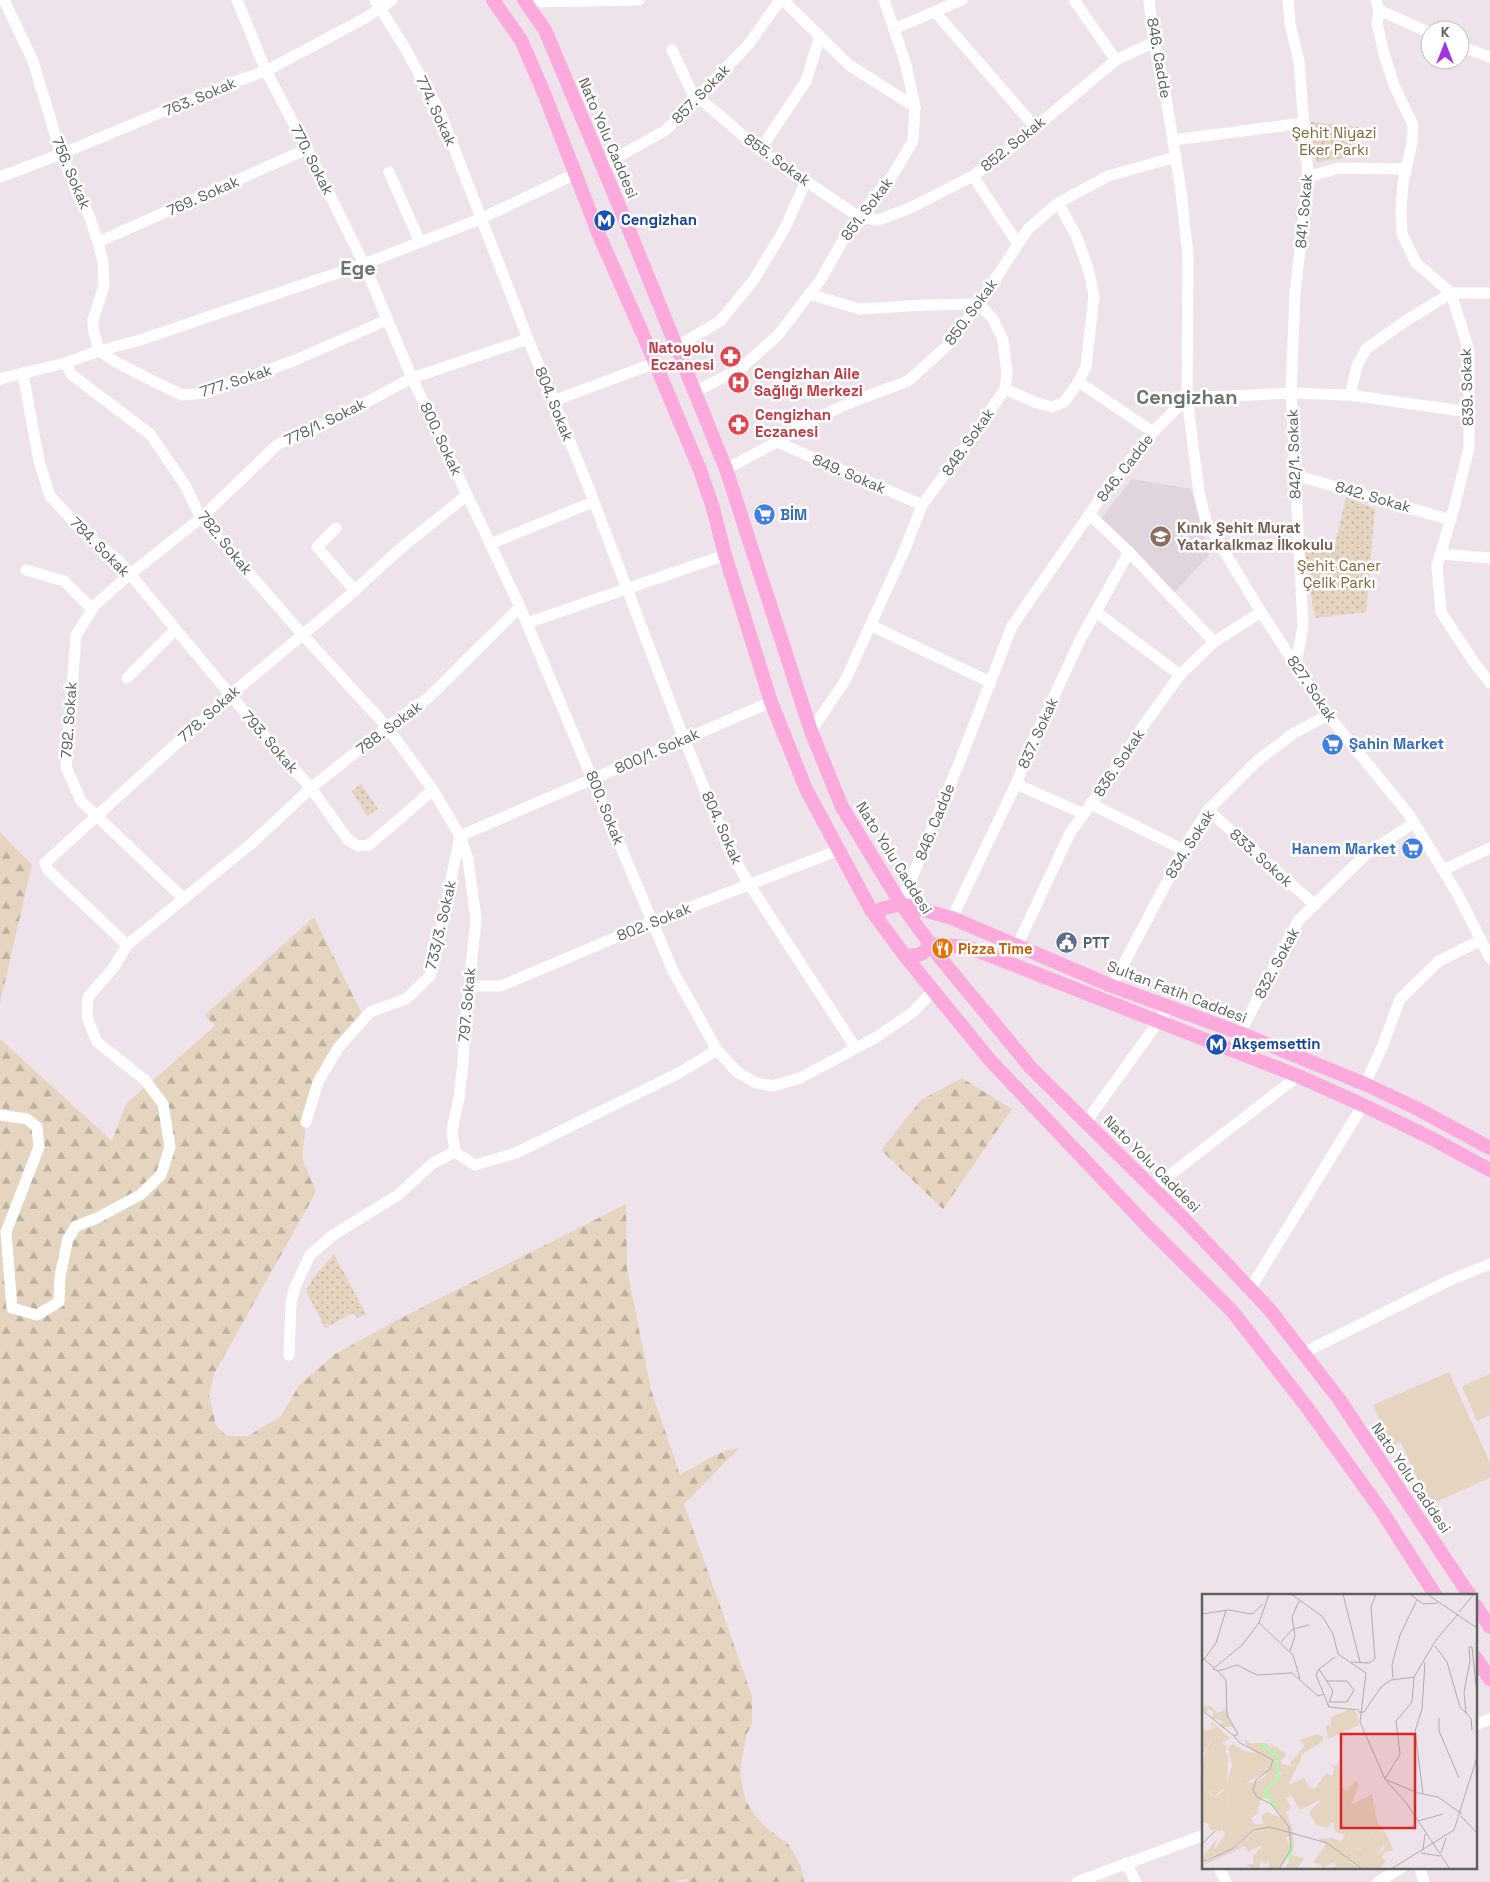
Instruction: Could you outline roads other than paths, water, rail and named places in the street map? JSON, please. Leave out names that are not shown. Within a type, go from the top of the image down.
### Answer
[{"type":"main road","points":[[493,0],[521,40],[599,235],[700,470],[770,702],[806,788],[877,917],[905,956],[989,1059],[1149,1228],[1232,1311],[1306,1406],[1375,1502],[1435,1594]]},
{"type":"main road","name":"Nato Yolu Caddesi","points":[[524,1],[545,30],[726,469],[811,731],[842,807],[901,904],[930,944],[1032,1069],[1153,1188],[1270,1310],[1339,1399],[1469,1594]]},
{"type":"main road","points":[[877,917],[881,909],[901,904]]},
{"type":"main road","name":"Sultan Fatih Caddesi","points":[[901,904],[952,918],[1112,986],[1240,1033],[1364,1084],[1418,1109],[1490,1148]]},
{"type":"main road","points":[[905,956],[917,956],[927,952],[930,944],[968,946],[1298,1076],[1431,1138],[1490,1170]]},
{"type":"main road","points":[[1478,1609],[1490,1627]]},
{"type":"main road","points":[[1478,1661],[1490,1679]]},
{"type":"street","name":"756. Sokak","points":[[4,0],[33,61],[61,154],[90,218],[98,242],[103,262],[104,286],[93,320],[94,333],[99,350]]},
{"type":"street","name":"770. Sokak","points":[[237,0],[266,71],[364,264],[387,320]]},
{"type":"street","name":"763. Sokak","points":[[0,177],[61,154],[234,82],[266,71],[367,17],[377,4],[392,0]]},
{"type":"street","points":[[524,1],[639,0]]},
{"type":"street","points":[[782,0],[849,65],[915,107]]},
{"type":"street","name":"857. Sokak","points":[[602,166],[666,130],[698,100],[748,45],[782,0]]},
{"type":"street","name":"851. Sokak","points":[[694,392],[740,369],[778,335],[821,279],[850,228],[892,176],[913,140],[915,107],[906,65],[884,0]]},
{"type":"street","points":[[894,29],[962,0]]},
{"type":"street","points":[[1074,0],[1116,60]]},
{"type":"street","name":"846. Cadde","points":[[901,904],[1012,626],[1089,514],[1153,432],[1186,398],[1188,256],[1176,158],[1164,85],[1154,42],[1149,0]]},
{"type":"street","name":"841. Sokak","points":[[1288,0],[1290,24],[1299,61],[1308,178],[1295,294],[1292,393]]},
{"type":"street","name":"774. Sokak","points":[[377,4],[405,48],[440,112],[480,219]]},
{"type":"street","points":[[1420,28],[1378,5],[1378,23],[1384,54],[1394,85],[1413,125],[1412,143],[1405,169],[1401,210],[1402,234],[1416,263],[1451,293]]},
{"type":"street","points":[[935,12],[1035,126]]},
{"type":"street","points":[[760,150],[806,81],[820,36]]},
{"type":"street","name":"852. Sokak","points":[[859,217],[878,220],[910,208],[973,176],[1116,60],[1154,42]]},
{"type":"street","points":[[672,50],[698,100]]},
{"type":"street","points":[[1470,50],[1490,57]]},
{"type":"street","name":"855. Sokak","points":[[698,100],[760,150],[859,217]]},
{"type":"street","points":[[1173,140],[1304,123]]},
{"type":"street","name":"769. Sokak","points":[[98,242],[307,149]]},
{"type":"street","name":"850. Sokak","points":[[726,469],[777,442],[804,423],[857,400],[908,382],[947,346],[980,304],[1028,229],[1058,203],[1108,176],[1176,158]]},
{"type":"street","points":[[1308,178],[1339,168],[1405,169]]},
{"type":"street","points":[[389,172],[420,242]]},
{"type":"street","points":[[0,379],[65,363],[99,350],[140,340],[364,264],[480,219],[575,174]]},
{"type":"street","points":[[973,176],[1018,244]]},
{"type":"street","points":[[676,347],[720,321],[754,281],[785,228],[806,181]]},
{"type":"street","points":[[809,294],[859,309],[980,304],[993,319],[1003,340],[1006,372],[1005,389],[1037,403],[1052,407],[1064,402],[1079,382],[1086,366],[1094,296],[1088,268],[1076,235],[1058,203]]},
{"type":"street","name":"804. Sokak","points":[[480,219],[593,502],[684,740],[729,849],[749,884],[855,1047]]},
{"type":"street","points":[[1350,395],[1357,366],[1366,348],[1451,293],[1490,293]]},
{"type":"street","name":"839. Sokak","points":[[1451,293],[1470,352],[1468,448],[1437,566],[1441,612],[1490,683]]},
{"type":"street","name":"777. Sokak","points":[[99,350],[114,361],[182,395],[205,394],[293,362],[387,320]]},
{"type":"street","name":"800. Sokak","points":[[387,320],[412,378],[520,607],[673,972],[717,1050],[737,1072],[756,1083],[773,1086],[800,1078],[855,1047],[876,1038],[912,1013],[934,991]]},
{"type":"street","name":"778/1. Sokak","points":[[129,575],[202,518],[278,444],[320,427],[412,378],[528,339]]},
{"type":"street","name":"782. Sokak","points":[[65,363],[72,375],[150,434],[186,485],[202,518],[302,634],[387,727]]},
{"type":"street","points":[[553,401],[655,363]]},
{"type":"street","name":"784. Sokak","points":[[22,374],[38,461],[50,496],[84,533],[118,561],[230,695]]},
{"type":"street","points":[[1079,382],[1153,432]]},
{"type":"street","name":"848. Sokak","points":[[811,731],[845,681],[905,549],[922,505],[1005,389]]},
{"type":"street","points":[[1186,398],[1292,393],[1350,395],[1469,412]]},
{"type":"street","name":"842/1. Sokak","points":[[1292,393],[1303,626],[1296,664]]},
{"type":"street","name":"827. Sokak","points":[[1186,398],[1199,492],[1206,520],[1328,715],[1414,823],[1457,893],[1490,958]]},
{"type":"street","name":"849. Sokak","points":[[777,442],[922,505]]},
{"type":"street","name":"842. Sokak","points":[[1295,475],[1450,520]]},
{"type":"street","name":"778. Sokak","points":[[128,945],[48,870],[45,863],[230,695],[354,591],[401,548],[467,495]]},
{"type":"street","points":[[490,544],[593,502]]},
{"type":"street","points":[[1089,514],[1129,552],[1214,642]]},
{"type":"street","points":[[336,528],[317,546],[354,591]]},
{"type":"street","name":"837. Sokak","points":[[952,918],[1016,784],[1031,746],[1080,640],[1129,552]]},
{"type":"street","points":[[1440,554],[1490,558]]},
{"type":"street","points":[[527,623],[726,556]]},
{"type":"street","points":[[26,570],[64,581],[92,609]]},
{"type":"street","name":"792. Sokak","points":[[129,575],[92,609],[76,635],[66,767],[82,801],[184,899]]},
{"type":"street","name":"788. Sokak","points":[[184,899],[252,843],[311,788],[387,727],[428,698],[520,607]]},
{"type":"street","points":[[1096,612],[1180,675]]},
{"type":"street","name":"836. Sokak","points":[[1017,946],[1070,833],[1180,675],[1214,642],[1262,612]]},
{"type":"street","points":[[870,625],[990,682]]},
{"type":"street","points":[[127,678],[175,630]]},
{"type":"street","name":"793. Sokak","points":[[230,695],[311,788],[348,840],[354,844],[369,845],[433,790]]},
{"type":"street","name":"800/1. Sokak","points":[[460,836],[594,780],[770,702]]},
{"type":"street","name":"834. Sokak","points":[[1112,986],[1184,850],[1208,810],[1257,761],[1294,733],[1328,715]]},
{"type":"street","points":[[387,727],[433,790],[460,836]]},
{"type":"street","points":[[1016,784],[1084,814]]},
{"type":"street","points":[[1091,804],[1184,850]]},
{"type":"street","name":"833. Sokok","points":[[1208,810],[1315,905]]},
{"type":"street","name":"832. Sokak","points":[[1240,1033],[1298,921],[1366,854],[1414,823]]},
{"type":"street","name":"797. Sokak","points":[[455,1152],[452,1130],[459,1098],[463,1063],[476,919],[468,859],[460,836]]},
{"type":"street","name":"733/3. Sokak","points":[[306,1122],[318,1082],[338,1048],[370,1012],[406,999],[430,976],[460,836]]},
{"type":"street","points":[[1443,870],[1490,848]]},
{"type":"street","name":"802. Sokak","points":[[469,986],[501,986],[652,922],[839,850]]},
{"type":"street","points":[[0,1115],[27,1119],[38,1127],[40,1147],[6,1232],[12,1308],[37,1315],[59,1302],[60,1276],[68,1239],[76,1226],[95,1219],[140,1194],[161,1175],[170,1147],[163,1104],[145,1080],[97,1042],[86,1017],[88,997],[114,967],[128,945],[184,899]]},
{"type":"street","points":[[1364,1084],[1383,1045],[1400,999],[1439,961],[1481,940]]},
{"type":"street","points":[[1086,1122],[1169,1006]]},
{"type":"street","points":[[289,1355],[294,1287],[310,1255],[333,1235],[398,1194],[433,1162],[455,1152],[474,1165],[516,1152],[679,1073],[717,1050]]},
{"type":"street","points":[[1153,1188],[1298,1076]]},
{"type":"street","points":[[1250,1289],[1363,1105]]},
{"type":"street","points":[[1303,1353],[1450,1280],[1490,1264]]},
{"type":"street","points":[[1478,1724],[1490,1719]]},
{"type":"street","points":[[1077,1882],[1202,1837]]},
{"type":"street","points":[[1126,1863],[1136,1882]]},
{"type":"street","points":[[1220,1870],[1226,1882]]},
{"type":"street","points":[[1378,1882],[1396,1870]]},
{"type":"place","name":"Cengizhan","points":[[605,220]]},
{"type":"place","name":"Natoyolu Eczanesi","points":[[730,357]]},
{"type":"place","name":"Cengizhan Aile Sağlığı Merkezi","points":[[738,383]]},
{"type":"place","name":"Cengizhan Eczanesi","points":[[739,424]]},
{"type":"place","name":"BİM","points":[[764,515]]},
{"type":"place","name":"Kınık Şehit Murat Yatarkalkmaz İlkokulu","points":[[1161,537]]},
{"type":"place","name":"Şahin Market","points":[[1333,744]]},
{"type":"place","name":"Hanem Market","points":[[1412,849]]},
{"type":"place","name":"PTT","points":[[1067,943]]},
{"type":"place","name":"Pizza Time","points":[[942,949]]},
{"type":"place","name":"Akşemsettin","points":[[1216,1044]]},
{"type":"district","name":"Ege","points":[[358,268]]},
{"type":"district","name":"Cengizhan","points":[[1187,397]]},
{"type":"park label","name":"Şehit Niyazi Eker Parkı","points":[[1334,142]]},
{"type":"park label","name":"Şehit Caner Çelik Parkı","points":[[1339,574]]}]
